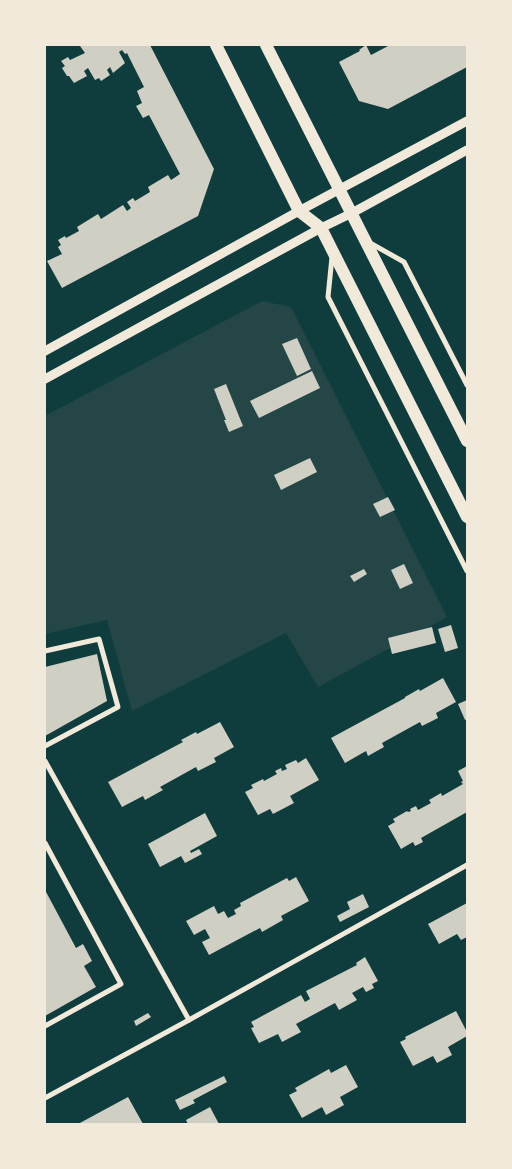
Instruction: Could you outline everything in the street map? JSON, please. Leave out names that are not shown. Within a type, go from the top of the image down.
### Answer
[{"type":"main road","points":[[216,45],[299,211],[321,228],[467,517]]},
{"type":"main road","points":[[266,45],[467,440]]},
{"type":"street","points":[[45,351],[467,121]]},
{"type":"street","points":[[45,380],[467,150]]},
{"type":"street","points":[[365,240],[404,262],[467,385]]},
{"type":"street","points":[[333,251],[328,297],[467,571]]},
{"type":"street","points":[[45,651],[99,639],[118,707],[45,746]]},
{"type":"street","points":[[45,761],[190,1020]]},
{"type":"street","points":[[45,843],[121,984],[45,1026]]},
{"type":"street","points":[[45,1098],[190,1020],[467,865]]},
{"type":"shaded area","points":[[262,301],[291,307],[447,617],[318,687],[286,633],[132,711],[107,620],[45,634],[45,416]]},
{"type":"building","points":[[150,45],[214,169],[198,216],[62,288],[47,261],[62,254],[58,247],[61,245],[58,240],[79,231],[77,227],[98,214],[101,219],[123,205],[127,211],[131,208],[127,202],[133,198],[135,201],[150,192],[148,187],[168,175],[171,180],[180,174],[149,115],[143,118],[136,106],[142,103],[137,91],[144,87],[127,53],[125,54],[122,50],[119,52],[125,63],[113,73],[110,67],[107,70],[110,75],[101,81],[99,78],[95,80],[88,68],[84,71],[87,76],[74,83],[62,68],[65,66],[61,61],[68,57],[70,60],[85,53],[80,46]]},
{"type":"building","points":[[366,45],[371,55],[390,45],[467,45],[467,67],[388,109],[359,101],[339,62],[360,51]]},
{"type":"building","points":[[297,338],[311,369],[297,376],[282,344]]},
{"type":"building","points":[[312,371],[320,388],[259,418],[250,401]]},
{"type":"building","points":[[226,384],[243,426],[229,432],[214,389]]},
{"type":"building","points":[[310,458],[317,472],[281,490],[274,475]]},
{"type":"building","points":[[388,497],[395,510],[380,517],[373,504]]},
{"type":"building","points":[[404,564],[413,583],[400,589],[391,570]]},
{"type":"building","points":[[364,569],[367,574],[354,582],[350,576]]},
{"type":"building","points":[[451,625],[458,648],[445,652],[438,629]]},
{"type":"building","points":[[432,627],[436,643],[392,654],[388,638]]},
{"type":"building","points":[[97,654],[107,701],[45,736],[45,667]]},
{"type":"building","points":[[443,678],[456,702],[436,713],[438,718],[422,726],[420,722],[382,743],[384,747],[368,756],[366,751],[345,763],[331,738],[419,689],[420,691]]},
{"type":"building","points":[[467,700],[467,719],[465,720],[458,704]]},
{"type":"building","points":[[220,722],[234,747],[214,758],[216,762],[198,771],[196,767],[160,787],[163,790],[145,800],[143,796],[122,807],[108,782],[183,742],[181,740]]},
{"type":"building","points":[[306,758],[319,780],[290,796],[294,803],[273,814],[270,809],[258,815],[245,792],[253,788],[251,785],[277,774],[275,771],[281,768],[282,771],[287,769],[285,765],[296,760],[298,763]]},
{"type":"building","points":[[467,766],[467,812],[421,838],[423,842],[415,846],[413,842],[401,849],[388,826],[395,822],[393,819],[407,811],[411,811],[410,809],[416,806],[418,810],[431,803],[429,800],[441,793],[442,796],[463,784],[458,771]]},
{"type":"building","points":[[205,813],[217,836],[190,851],[191,853],[199,849],[202,854],[185,863],[181,856],[160,867],[148,844]]},
{"type":"building","points":[[296,877],[309,901],[281,916],[283,920],[262,932],[260,928],[209,955],[202,942],[210,938],[205,929],[194,935],[186,921],[214,906],[218,914],[224,911],[228,918],[236,914],[234,910],[241,906],[240,903],[287,878],[289,881]]},
{"type":"building","points":[[45,890],[76,948],[83,944],[92,961],[84,966],[96,987],[45,1016]]},
{"type":"building","points":[[363,894],[369,907],[340,922],[337,916],[350,909],[347,902]]},
{"type":"building","points":[[467,903],[467,937],[461,940],[457,934],[439,944],[428,924]]},
{"type":"building","points":[[365,957],[378,981],[372,984],[374,988],[366,992],[363,987],[352,993],[357,1000],[339,1010],[335,1003],[296,1024],[301,1032],[282,1042],[278,1034],[259,1043],[251,1028],[254,1027],[251,1022],[301,995],[305,1002],[310,999],[306,991],[357,965],[356,963]]},
{"type":"building","points":[[456,1011],[467,1032],[467,1036],[448,1047],[452,1055],[437,1063],[433,1056],[413,1066],[400,1042],[406,1039],[405,1037]]},
{"type":"building","points":[[148,1013],[151,1017],[136,1026],[134,1021]]},
{"type":"building","points":[[346,1065],[358,1087],[340,1097],[344,1105],[326,1115],[322,1107],[302,1118],[289,1095],[297,1091],[295,1088],[329,1069],[331,1073]]},
{"type":"building","points":[[224,1076],[227,1082],[193,1100],[195,1103],[180,1110],[175,1100]]},
{"type":"building","points":[[128,1097],[143,1124],[78,1124]]},
{"type":"building","points":[[210,1107],[219,1124],[188,1124],[186,1120]]}]
